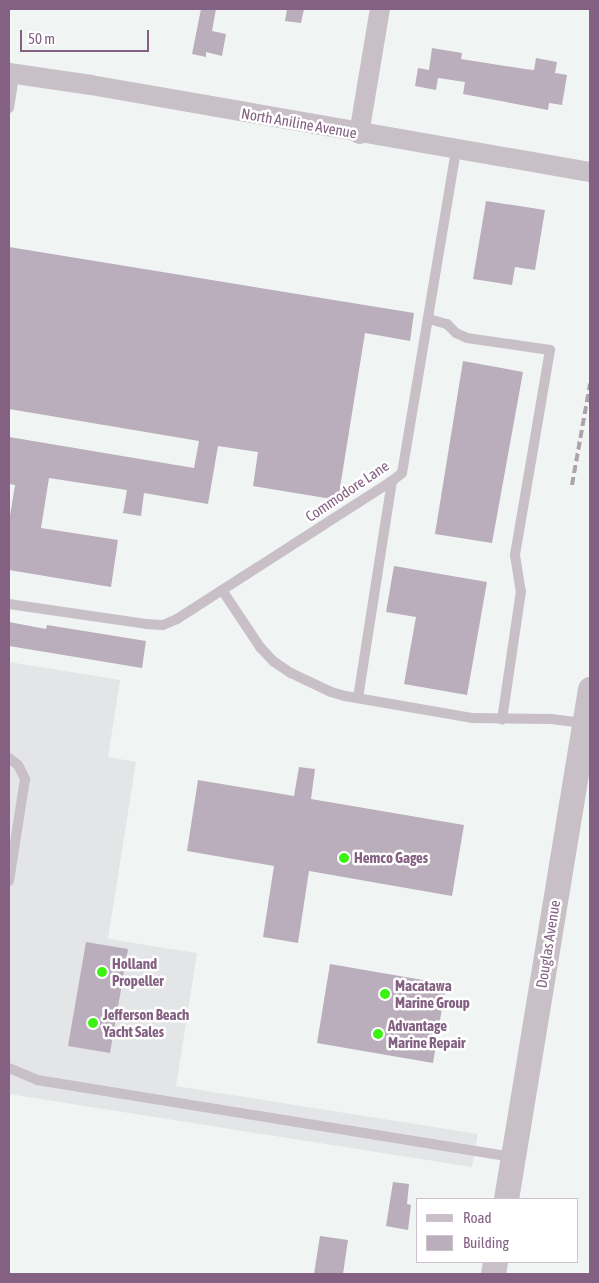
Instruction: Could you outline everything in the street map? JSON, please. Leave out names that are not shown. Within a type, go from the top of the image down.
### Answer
[{"type":"street","points":[[359,134],[380,9]]},
{"type":"street","name":"North Aniline Avenue","points":[[12,74],[91,85],[359,134],[590,172]]},
{"type":"street","name":"Douglas Avenue","points":[[506,1198],[590,689]]},
{"type":"lane","points":[[9,108],[12,74]]},
{"type":"lane","name":"Commodore Lane","points":[[9,604],[163,625],[222,590],[402,473],[406,460],[456,150]]},
{"type":"lane","points":[[429,319],[447,324],[456,333],[468,338],[550,350],[515,555],[521,591],[502,720]]},
{"type":"lane","points":[[358,698],[392,481]]},
{"type":"lane","points":[[222,590],[260,647],[273,661],[310,683],[345,696],[473,718],[502,720],[552,719],[584,723]]},
{"type":"lane","points":[[9,758],[18,765],[25,779],[9,881]]},
{"type":"lane","points":[[9,1068],[37,1080],[513,1157]]},
{"type":"shaded area","points":[[9,662],[120,680],[108,757],[136,762],[108,939],[197,953],[176,1086],[478,1134],[472,1167],[9,1094]]},
{"type":"building","points":[[201,9],[216,9],[212,31],[226,34],[222,56],[206,52],[206,57],[192,54]]},
{"type":"building","points":[[287,9],[304,9],[301,23],[285,21]]},
{"type":"building","points":[[432,48],[462,53],[461,59],[525,69],[534,70],[536,58],[557,62],[555,73],[567,75],[562,105],[549,103],[548,110],[463,94],[465,82],[438,78],[436,90],[415,86],[418,68],[429,70]]},
{"type":"building","points":[[486,201],[545,210],[535,270],[515,267],[512,285],[473,279]]},
{"type":"building","points":[[9,247],[414,313],[410,341],[365,333],[338,500],[253,486],[258,452],[218,446],[208,504],[144,493],[141,516],[123,513],[127,490],[49,478],[41,528],[118,540],[111,587],[9,570],[9,522],[15,485],[9,484],[9,437],[194,468],[199,441],[9,409]]},
{"type":"building","points":[[463,361],[523,372],[492,543],[435,534]]},
{"type":"building","points":[[394,566],[487,582],[467,695],[404,684],[416,617],[386,612]]},
{"type":"building","points":[[9,622],[46,629],[47,625],[146,641],[142,668],[9,646]]},
{"type":"building","name":"Hemco Gages","points":[[299,767],[315,769],[311,799],[464,825],[452,896],[309,871],[298,943],[263,937],[274,866],[187,851],[198,780],[294,796]]},
{"type":"building","points":[[86,942],[128,949],[110,1053],[68,1046]]},
{"type":"building","points":[[330,964],[446,984],[433,1063],[317,1043]]},
{"type":"building","points":[[393,1182],[409,1184],[407,1204],[411,1205],[408,1230],[386,1226]]},
{"type":"building","points":[[320,1236],[348,1240],[343,1274],[314,1274]]},
{"type":"railway","points":[[572,485],[590,384]]},
{"type":"place","name":"Hemco Gages","points":[[344,858]]},
{"type":"place","name":"Holland Propeller","points":[[102,972]]},
{"type":"place","name":"Macatawa Marine Group","points":[[385,994]]},
{"type":"place","name":"Jefferson Beach Yacht Sales","points":[[93,1023]]},
{"type":"place","name":"Advantage Marine Repair","points":[[378,1034]]}]
